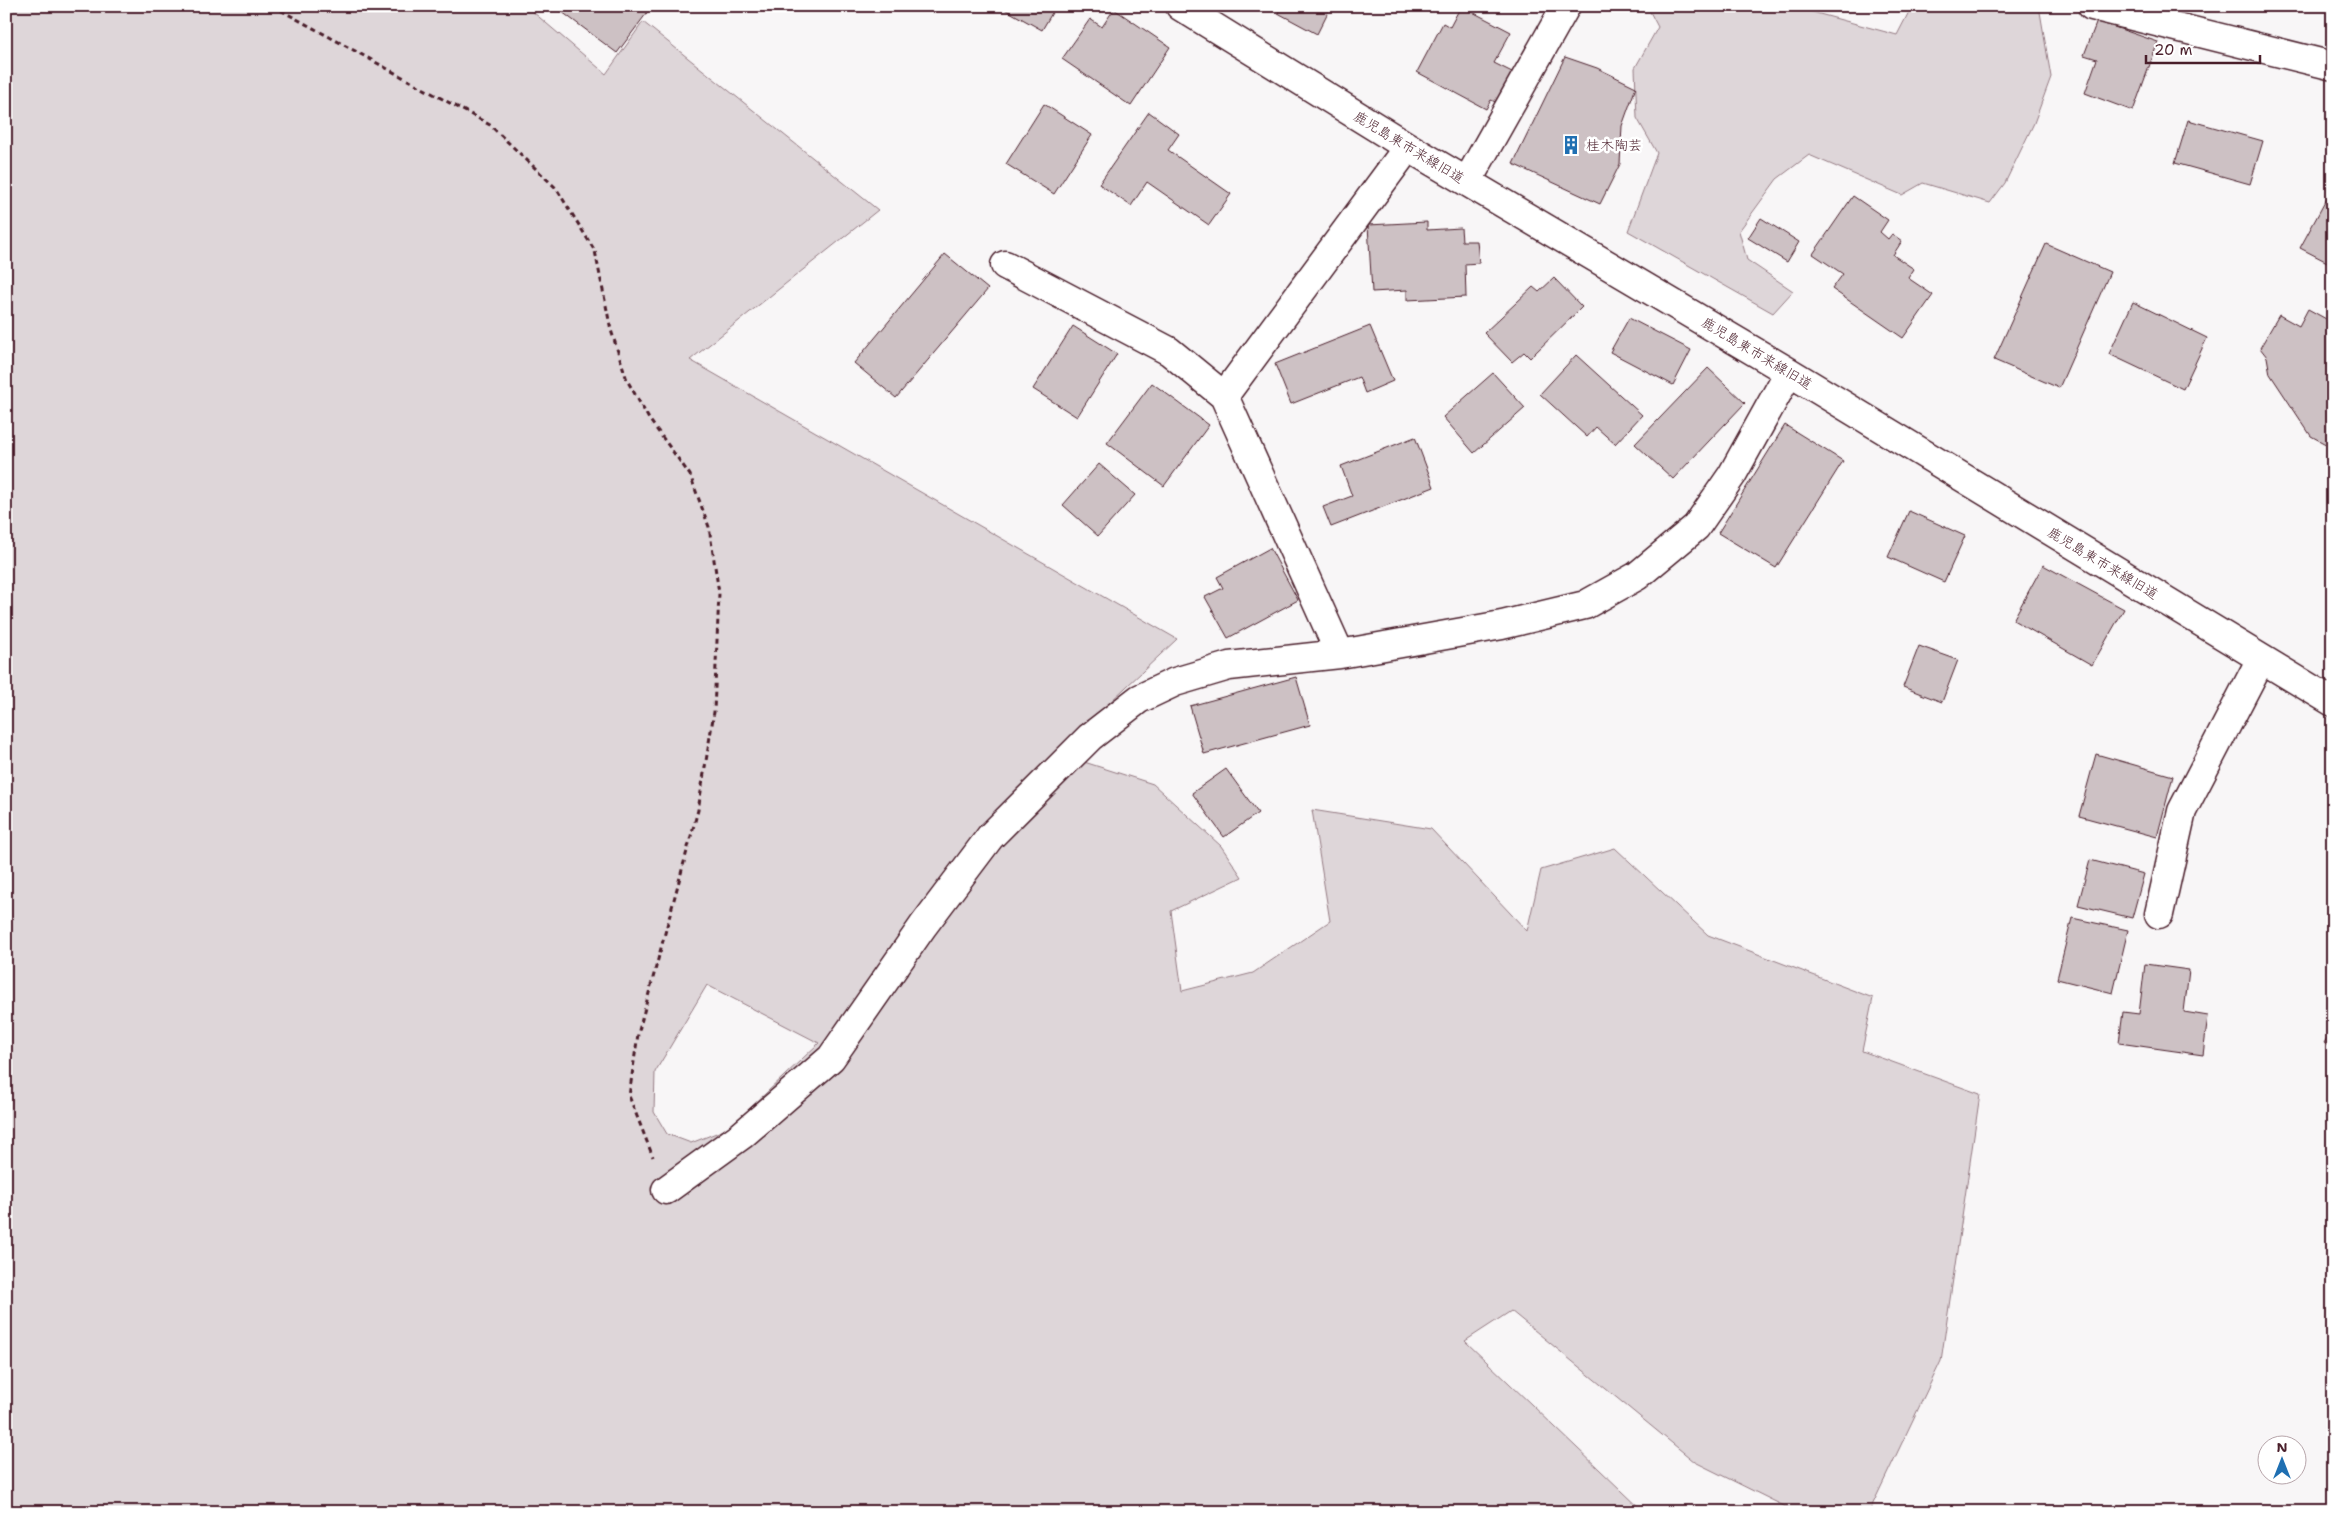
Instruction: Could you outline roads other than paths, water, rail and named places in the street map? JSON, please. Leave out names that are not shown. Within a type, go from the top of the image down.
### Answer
[{"type":"street","name":"鹿児島東市来線旧道","points":[[1180,6],[1408,147],[1789,372],[2333,702]]},
{"type":"street","points":[[1467,182],[1566,6]]},
{"type":"street","points":[[2092,6],[2333,66]]},
{"type":"street","points":[[1224,396],[1408,147]]},
{"type":"street","points":[[1005,265],[1169,351],[1224,396],[1340,654]]},
{"type":"street","points":[[666,1190],[742,1135],[832,1058],[923,926],[990,837],[1090,737],[1139,699],[1175,682],[1229,666],[1340,654],[1502,625],[1584,605],[1637,576],[1696,527],[1732,475],[1789,372]]},
{"type":"street","points":[[2159,914],[2182,811],[2262,659]]},
{"type":"place","name":"桂木陶芸","points":[[1571,145]]}]
